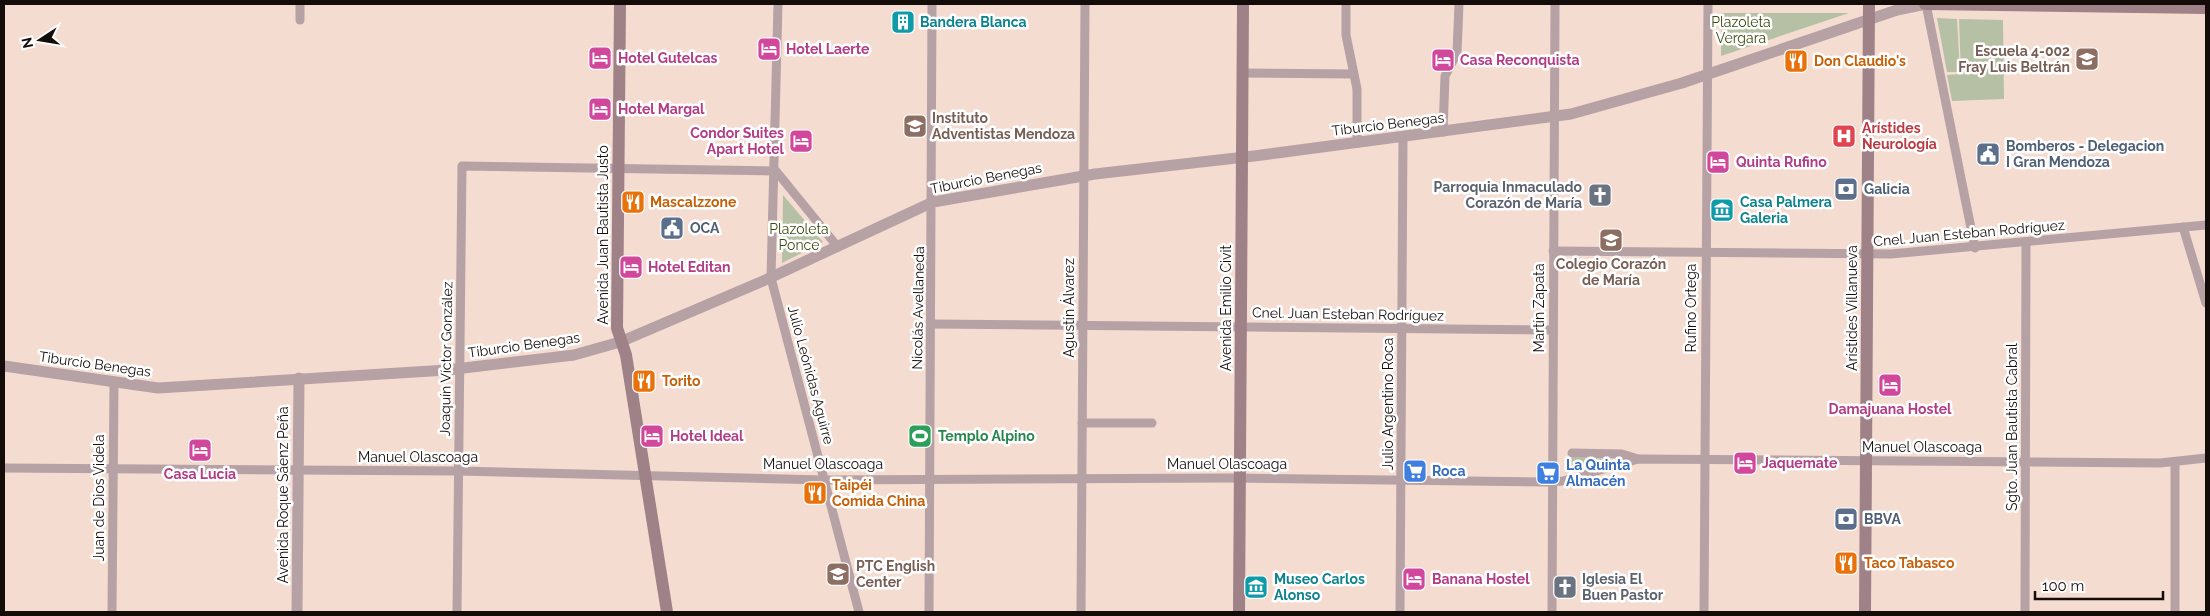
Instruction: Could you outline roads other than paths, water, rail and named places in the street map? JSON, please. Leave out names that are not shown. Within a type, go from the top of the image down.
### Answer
[{"type":"main road","name":"Avenida Juan Bautista Justo","points":[[620,4],[617,328],[626,356],[667,612]]},
{"type":"main road","name":"Avenida Emilio Civit","points":[[1239,612],[1243,4]]},
{"type":"main road","name":"Arístides Villanueva","points":[[1865,612],[1870,4]]},
{"type":"main road","points":[[1925,4],[2206,8]]},
{"type":"street","points":[[300,4],[300,20]]},
{"type":"street","name":"Julio Leónidas Aguirre","points":[[778,4],[771,278],[859,612]]},
{"type":"street","name":"Nicolás Avellaneda","points":[[929,612],[933,202],[932,4]]},
{"type":"street","name":"Agustín Álvarez","points":[[1081,612],[1085,4]]},
{"type":"street","points":[[1346,4],[1346,35],[1358,104],[1357,143]]},
{"type":"street","points":[[1443,132],[1446,76],[1457,53],[1459,4]]},
{"type":"street","name":"Martín Zapata","points":[[1552,612],[1555,4]]},
{"type":"street","name":"Rufino Ortega","points":[[1704,612],[1708,4]]},
{"type":"street","points":[[1925,4],[1975,248]]},
{"type":"street","name":"Tiburcio Benegas","points":[[4,366],[158,388],[459,369],[574,355],[620,342],[771,278],[933,202],[1084,176],[1554,118],[1707,75],[1897,10],[1925,4]]},
{"type":"street","points":[[1242,73],[1354,74]]},
{"type":"street","name":"Julio Argentino Roca","points":[[1400,612],[1403,137]]},
{"type":"street","name":"Joaquín Víctor González","points":[[457,612],[462,166],[619,167]]},
{"type":"street","points":[[619,167],[774,171],[780,174],[837,246]]},
{"type":"street","name":"Cnel. Juan Esteban Rodríguez","points":[[1554,251],[1705,254],[1868,254],[1975,248],[2206,225]]},
{"type":"street","points":[[2183,227],[2206,303]]},
{"type":"street","name":"Sgto. Juan Bautista Cabral","points":[[2025,612],[2026,243]]},
{"type":"street","name":"Cnel. Juan Esteban Rodríguez","points":[[932,324],[1553,330]]},
{"type":"street","name":"Avenida Roque Sáenz Peña","points":[[297,612],[299,378]]},
{"type":"street","name":"Juan de Dios Videla","points":[[112,612],[114,383]]},
{"type":"street","points":[[1082,423],[1152,423]]},
{"type":"street","name":"Manuel Olascoaga","points":[[1572,452],[1622,454],[1638,460]]},
{"type":"street","name":"Manuel Olascoaga","points":[[4,468],[458,471],[645,474],[824,480],[1240,478],[1552,482],[1638,460],[2175,462],[2206,458]]},
{"type":"street","points":[[2175,462],[2175,612]]},
{"type":"place","name":"Bandera Blanca","points":[[903,22]]},
{"type":"place","name":"Hotel Laerte","points":[[769,49]]},
{"type":"place","name":"Hotel Gutelcas","points":[[600,58]]},
{"type":"place","name":"Escuela 4-002 Fray Luis Beltrán","points":[[2087,59]]},
{"type":"place","name":"Casa Reconquista","points":[[1443,60]]},
{"type":"place","name":"Don Claudio's","points":[[1796,61]]},
{"type":"place","name":"Hotel Margal","points":[[600,109]]},
{"type":"place","name":"Instituto Adventistas Mendoza","points":[[915,126]]},
{"type":"place","name":"Arístides Neurología","points":[[1844,136]]},
{"type":"place","name":"Condor Suites Apart Hotel","points":[[801,141]]},
{"type":"place","name":"Bomberos - Delegacion I Gran Mendoza","points":[[1988,154]]},
{"type":"place","name":"Quinta Rufino","points":[[1718,162]]},
{"type":"place","name":"Galicia","points":[[1846,189]]},
{"type":"place","name":"Parroquia Inmaculado Corazón de María","points":[[1600,195]]},
{"type":"place","name":"Mascalzzone","points":[[633,202]]},
{"type":"place","name":"Casa Palmera Galeria","points":[[1722,210]]},
{"type":"place","name":"OCA","points":[[672,228]]},
{"type":"place","name":"Colegio Corazón de María","points":[[1611,240]]},
{"type":"place","name":"Hotel Editan","points":[[631,267]]},
{"type":"place","name":"Torito","points":[[644,381]]},
{"type":"place","name":"Damajuana Hostel","points":[[1890,385]]},
{"type":"place","name":"Hotel Ideal","points":[[652,436]]},
{"type":"place","name":"Templo Alpino","points":[[920,436]]},
{"type":"place","name":"Casa Lucia","points":[[200,450]]},
{"type":"place","name":"Jaquemate","points":[[1745,463]]},
{"type":"place","name":"Roca","points":[[1415,471]]},
{"type":"place","name":"La Quinta Almacén","points":[[1548,473]]},
{"type":"place","name":"Taipéi Comida China","points":[[815,493]]},
{"type":"place","name":"BBVA","points":[[1846,519]]},
{"type":"place","name":"Taco Tabasco","points":[[1846,563]]},
{"type":"place","name":"PTC English Center","points":[[838,574]]},
{"type":"place","name":"Banana Hostel","points":[[1414,579]]},
{"type":"place","name":"Museo Carlos Alonso","points":[[1256,587]]},
{"type":"place","name":"Iglesia El Buen Pastor","points":[[1565,587]]},
{"type":"park label","name":"Plazoleta Vergara","points":[[1741,30]]},
{"type":"park label","name":"Plazoleta Ponce","points":[[799,237]]}]
